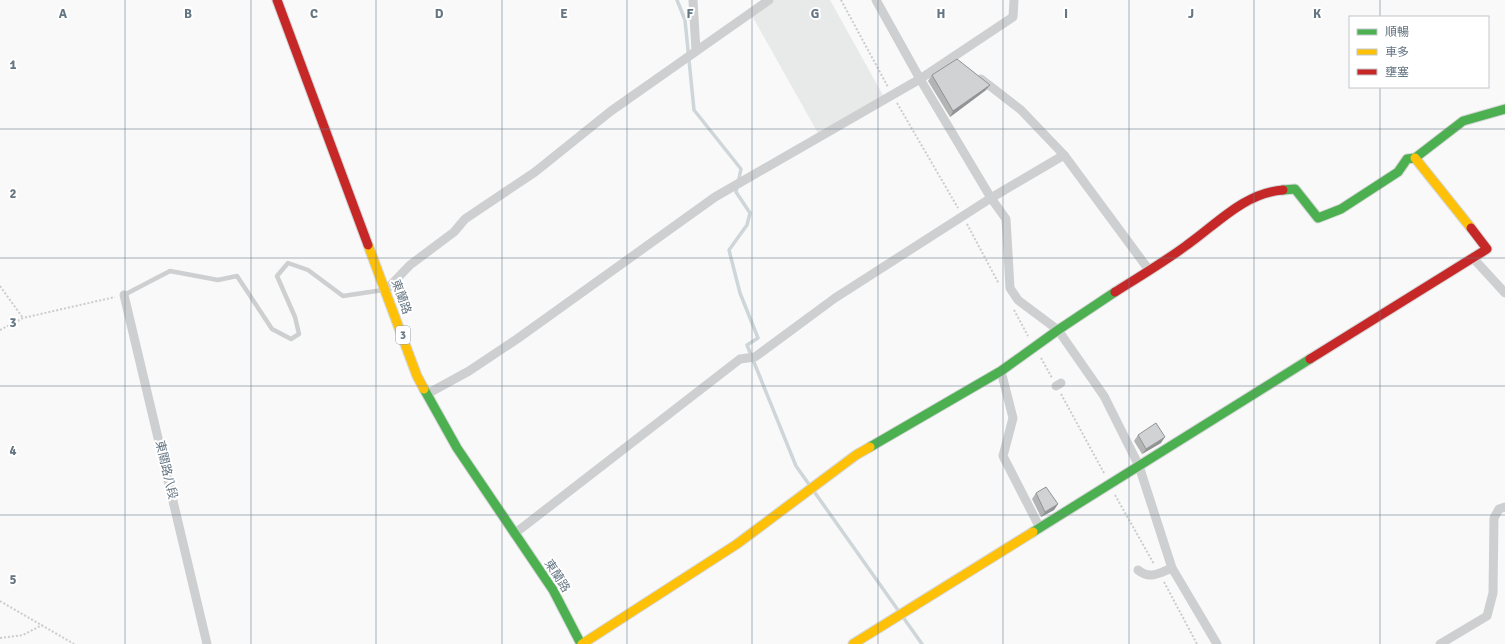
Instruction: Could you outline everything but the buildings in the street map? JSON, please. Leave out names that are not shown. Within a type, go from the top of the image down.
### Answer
[{"type":"street","name":"東蘭路","points":[[277,0],[417,376],[457,448],[553,590],[581,644]]},
{"type":"street","points":[[693,0],[696,51]]},
{"type":"street","points":[[386,290],[410,266],[454,232],[465,219],[535,172],[611,111],[769,0]]},
{"type":"street","points":[[876,0],[920,79],[991,198],[1006,219],[1010,288],[1018,300],[1058,330],[1104,396],[1139,466],[1172,568],[1217,644]]},
{"type":"street","points":[[427,394],[469,371],[517,340],[715,197],[956,59],[1013,16],[1014,0]]},
{"type":"street","points":[[971,71],[1021,110],[1064,155],[1149,270]]},
{"type":"street","points":[[581,644],[737,544],[856,455],[1001,371],[1058,330],[1186,246],[1240,204],[1270,190],[1295,189],[1318,218],[1341,209],[1398,172],[1407,159],[1415,158],[1463,121],[1505,109]]},
{"type":"street","points":[[514,534],[740,359],[755,357],[835,298],[991,198],[1064,155]]},
{"type":"street","points":[[853,644],[1487,249],[1467,223],[1440,193],[1415,158]]},
{"type":"street","points":[[1473,258],[1505,293]]},
{"type":"street","name":"東關路八段","points":[[124,295],[207,644]]},
{"type":"street","points":[[1001,371],[1013,418],[1003,456],[1040,528]]},
{"type":"street","points":[[1440,644],[1487,616],[1493,593],[1494,518],[1499,509],[1505,507]]},
{"type":"street","points":[[1138,570],[1144,575],[1152,576],[1172,568]]},
{"type":"lane","points":[[124,295],[170,271],[218,280],[237,276],[272,330],[291,339],[299,334],[295,316],[277,276],[288,263],[308,270],[343,296],[386,290]]},
{"type":"path","points":[[841,0],[893,95],[963,216],[999,284]]},
{"type":"path","points":[[0,286],[23,318]]},
{"type":"path","points":[[0,330],[23,318],[124,295]]},
{"type":"path","points":[[1010,305],[1029,339]]},
{"type":"path","points":[[1039,355],[1059,384],[1109,484],[1197,644]]},
{"type":"path","points":[[0,601],[74,644]]},
{"type":"path","points":[[0,638],[23,635],[42,625]]},
{"type":"shaded area","points":[[772,0],[830,0],[884,97],[819,135],[751,14]]},
{"type":"waterway","points":[[677,0],[685,20],[694,110],[741,169],[736,192],[750,213],[747,225],[729,250],[740,293],[758,338],[747,345],[796,466],[922,644]]},
{"type":"traffic: fast","points":[[1283,190],[1295,189],[1318,218],[1341,209],[1398,172],[1407,159],[1415,158],[1463,121],[1505,109]]},
{"type":"traffic: fast","points":[[870,447],[1001,371],[1058,330],[1115,292]]},
{"type":"traffic: fast","points":[[1033,532],[1310,359]]},
{"type":"traffic: fast","points":[[424,389],[457,448],[553,590],[581,644]]},
{"type":"traffic: slow","points":[[1415,158],[1471,228]]},
{"type":"traffic: slow","points":[[368,245],[417,376],[424,389]]},
{"type":"traffic: slow","points":[[582,644],[737,544],[856,455],[870,447]]},
{"type":"traffic: slow","points":[[853,644],[1033,532]]},
{"type":"traffic: jam","points":[[277,0],[368,245]]},
{"type":"traffic: jam","points":[[1115,292],[1178,251],[1243,203],[1269,192],[1283,190]]},
{"type":"traffic: jam","points":[[1310,359],[1487,249],[1471,228]]}]
